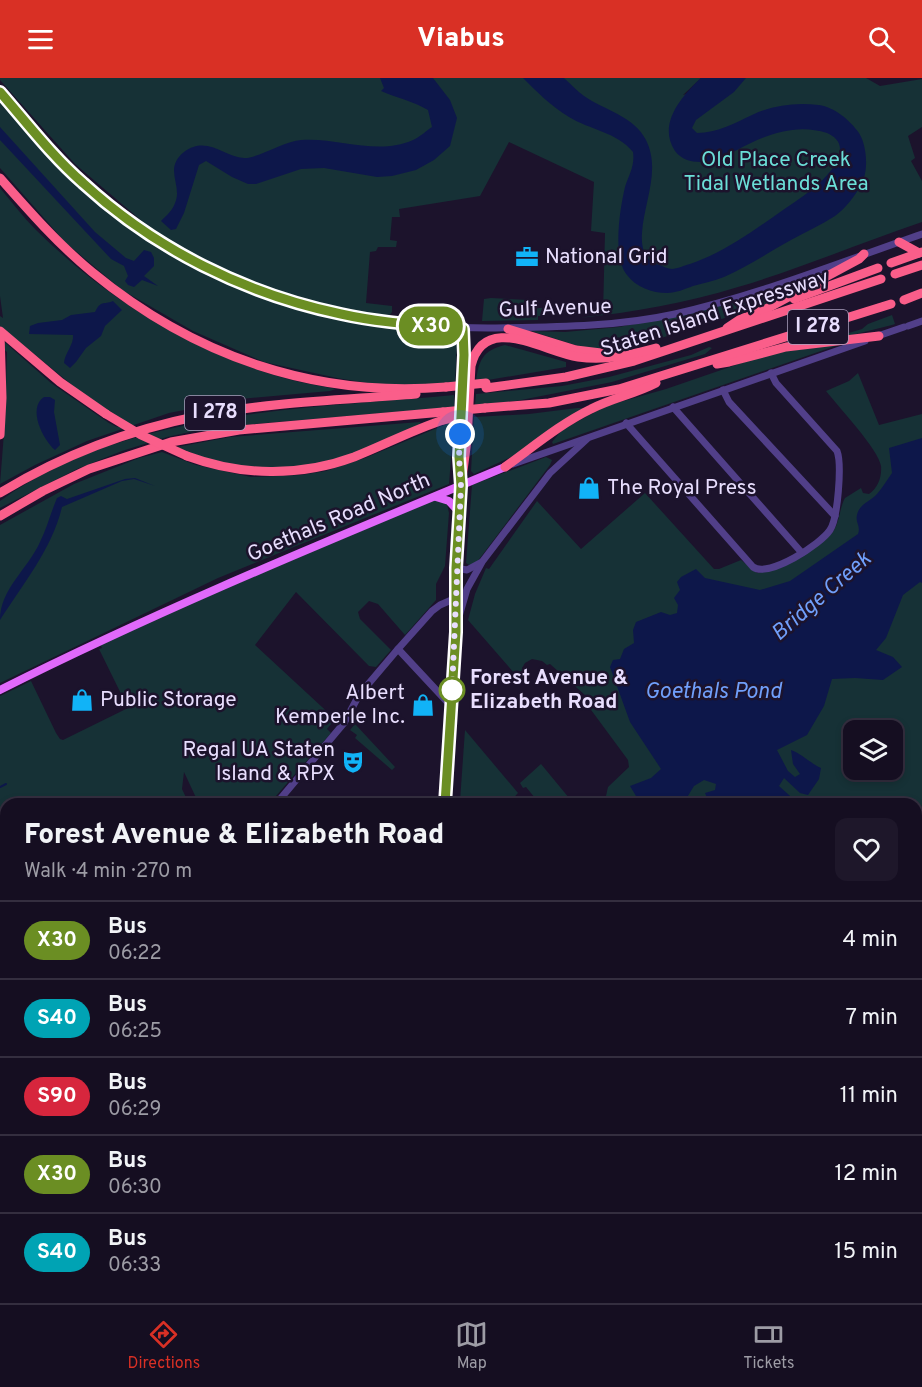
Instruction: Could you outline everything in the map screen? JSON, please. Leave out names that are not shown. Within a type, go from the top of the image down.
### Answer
[{"type":"highway","points":[[0,178],[49,232],[98,277],[158,318],[214,348],[276,372],[334,385],[386,389],[446,389]]},
{"type":"highway","points":[[899,242],[920,252]]},
{"type":"highway","points":[[891,263],[920,252]]},
{"type":"highway","points":[[766,309],[859,259],[864,254]]},
{"type":"highway","points":[[895,274],[922,265]]},
{"type":"highway","points":[[721,333],[739,320],[878,268]]},
{"type":"highway","name":"Staten Island Expressway","points":[[0,493],[72,455],[162,424],[249,408],[566,377],[612,367],[699,341],[881,279]]},
{"type":"highway","points":[[904,300],[922,293]]},
{"type":"highway","name":"Staten Island Expressway","points":[[443,416],[607,392],[674,374],[891,304]]},
{"type":"highway","points":[[508,329],[569,348],[590,352],[617,352],[699,341]]},
{"type":"highway","points":[[0,332],[2,381],[0,435]]},
{"type":"highway","points":[[0,332],[60,382],[106,414],[141,435],[187,456],[217,465],[250,471],[304,470],[351,458],[443,416]]},
{"type":"highway","points":[[696,366],[729,362],[797,345],[879,336]]},
{"type":"highway","points":[[461,486],[467,440],[471,366],[474,355],[483,344],[496,338],[506,337],[571,356],[597,359],[625,356],[656,348]]},
{"type":"highway","points":[[505,467],[583,413],[610,400],[643,390],[674,374]]},
{"type":"highway","points":[[0,516],[43,491],[89,469],[171,442],[239,430],[443,416]]},
{"type":"main road","points":[[445,798],[456,632],[463,329]]},
{"type":"main road","name":"Goethals Road North","points":[[0,690],[174,607],[505,467]]},
{"type":"main road","points":[[435,497],[449,501],[459,512]]},
{"type":"street","name":"Gulf Avenue","points":[[0,92],[82,183],[142,230],[200,264],[266,294],[312,307],[380,321],[463,329],[508,329],[613,324],[673,315],[740,297],[922,234]]},
{"type":"street","name":"Goethals Road North","points":[[505,467],[922,321]]},
{"type":"street","points":[[626,423],[753,567],[760,570],[788,561],[802,553],[831,529],[835,516],[839,463],[837,451],[776,383],[771,373]]},
{"type":"street","points":[[723,390],[729,402],[835,516]]},
{"type":"street","points":[[674,407],[802,553]]},
{"type":"street","points":[[456,632],[467,589],[482,562],[550,472],[589,436]]},
{"type":"street","points":[[456,568],[467,570],[482,562]]},
{"type":"street","points":[[281,798],[344,723],[360,694],[398,649],[432,611],[456,598]]},
{"type":"street","points":[[398,649],[452,707]]},
{"type":"green space","name":"Old Place Creek Tidal Wetlands Area","points":[[0,78],[701,78],[683,95],[738,78],[866,78],[880,86],[922,79],[922,127],[908,136],[915,158],[911,161],[922,181],[922,222],[785,272],[718,293],[660,306],[580,318],[603,314],[605,233],[591,231],[594,182],[509,142],[480,196],[399,209],[400,217],[392,217],[390,240],[397,241],[396,247],[378,247],[376,251],[370,252],[366,303],[392,306],[392,312],[389,316],[360,313],[282,294],[180,248],[143,222],[75,164]]},
{"type":"green space","points":[[0,99],[54,159],[104,208],[171,254],[266,300],[351,321],[451,335],[457,343],[455,383],[386,386],[264,362],[193,331],[122,290],[65,242],[0,168]]},
{"type":"green space","points":[[0,188],[31,225],[62,254],[89,277],[148,318],[211,351],[244,365],[284,378],[336,389],[240,399],[169,413],[87,441],[0,484],[7,352],[0,346],[0,338],[51,383],[109,423],[117,427],[130,424],[83,394],[0,326],[0,316],[3,318],[0,296]]},
{"type":"green space","points":[[818,273],[818,276],[766,305],[626,349],[588,349],[531,331],[565,332],[619,327],[675,316]]},
{"type":"green space","points":[[484,299],[528,300],[531,304],[538,304],[538,308],[543,308],[543,316],[538,316],[538,320],[482,321]]},
{"type":"green space","points":[[892,315],[895,324],[892,325],[848,336],[807,341],[805,339],[836,332],[842,335],[862,329],[868,324]]},
{"type":"green space","points":[[841,344],[553,444],[552,442],[562,430],[606,406],[666,389],[759,357]]},
{"type":"green space","points":[[505,345],[566,362],[566,367],[476,382],[478,368],[483,358],[491,350]]},
{"type":"green space","points":[[709,347],[712,348],[705,354],[612,382],[516,401],[475,405],[476,394],[562,386],[609,377],[691,355]]},
{"type":"green space","points":[[858,373],[879,425],[922,414],[922,798],[604,798],[608,787],[629,767],[628,760],[583,699],[586,696],[550,664],[547,665],[542,661],[532,659],[525,663],[522,668],[525,678],[522,682],[468,620],[475,594],[486,568],[489,569],[537,501],[581,549],[645,493],[714,569],[741,560],[757,573],[774,568],[808,551],[827,538],[837,525],[845,498],[861,488],[863,493],[869,494],[875,489],[881,474],[879,459],[826,391],[849,381]]},
{"type":"green space","points":[[454,395],[454,407],[208,428],[167,437],[122,451],[77,469],[0,508],[0,501],[49,471],[102,448],[159,431],[218,419],[278,411]]},
{"type":"green space","points":[[584,408],[520,453],[474,474],[471,471],[474,417]]},
{"type":"green space","points":[[454,421],[449,484],[218,578],[0,683],[0,525],[74,484],[139,458],[162,452],[196,465],[251,477],[301,475],[326,471],[365,458]]},
{"type":"green space","points":[[420,422],[421,425],[361,452],[300,468],[255,469],[204,458],[177,447],[230,437]]},
{"type":"green space","points":[[546,457],[552,460],[550,465],[477,562],[469,565],[466,563],[472,485]]},
{"type":"green space","points":[[434,500],[447,504],[449,513],[445,566],[436,584],[436,600],[405,635],[378,604],[369,601],[358,612],[360,619],[391,650],[376,667],[369,666],[296,592],[255,645],[335,719],[327,729],[331,733],[274,798],[196,798],[184,772],[182,789],[186,798],[0,798],[0,696],[31,681],[56,733],[63,740],[128,708],[99,649],[102,648],[100,644]]},
{"type":"green space","points":[[355,724],[395,767],[392,770],[355,738],[357,735],[350,730]]},
{"type":"green space","points":[[465,730],[518,793],[513,798],[460,798]]},
{"type":"green space","points":[[541,764],[569,798],[535,798],[520,783]]},
{"type":"water","points":[[380,78],[433,78],[450,100],[457,118],[450,146],[434,160],[416,170],[392,176],[377,177],[324,168],[301,169],[256,184],[248,184],[232,177],[206,161],[199,165],[184,213],[176,229],[171,230],[161,221],[173,208],[177,196],[175,165],[178,158],[192,147],[208,146],[237,157],[249,158],[301,140],[371,146],[399,144],[421,136],[432,127],[428,110],[381,91],[384,88]]},
{"type":"water","points":[[523,78],[564,78],[584,96],[626,119],[641,132],[650,151],[652,163],[643,221],[643,248],[650,260],[669,269],[690,264],[727,247],[800,198],[827,176],[838,158],[840,149],[838,141],[830,134],[803,129],[769,135],[724,157],[707,162],[683,158],[675,151],[670,141],[670,121],[686,93],[701,78],[746,78],[734,92],[696,120],[692,128],[697,133],[719,129],[760,112],[785,105],[825,106],[841,115],[859,133],[866,159],[864,179],[853,198],[835,216],[741,269],[677,292],[656,292],[640,286],[627,275],[622,267],[618,245],[619,219],[632,166],[633,152],[619,140],[562,113]]},
{"type":"water","points":[[0,127],[95,232],[126,258],[134,261],[144,250],[151,252],[154,266],[144,276],[158,286],[142,280],[134,287],[128,285],[125,281],[128,276],[124,266],[111,259],[0,140]]},
{"type":"water","points":[[113,301],[122,310],[105,326],[101,336],[86,348],[70,368],[64,363],[73,335],[29,334],[30,326],[62,320],[71,315],[95,312],[101,304]]},
{"type":"water","points":[[44,397],[55,400],[54,412],[60,445],[55,450],[42,432],[37,416],[39,402]]},
{"type":"water","name":"Goethals Pond","points":[[922,438],[922,583],[920,582],[903,595],[886,638],[876,650],[893,657],[902,667],[883,680],[832,679],[824,706],[807,735],[777,750],[788,771],[795,777],[800,774],[793,764],[791,750],[821,768],[819,779],[808,795],[800,793],[784,778],[779,786],[792,798],[708,798],[705,793],[715,790],[716,784],[704,780],[694,786],[687,798],[634,798],[636,796],[630,786],[651,778],[661,769],[630,722],[610,667],[613,660],[620,659],[624,649],[634,643],[633,630],[636,622],[661,612],[670,615],[677,613],[678,605],[674,598],[680,590],[677,582],[681,577],[696,569],[705,578],[760,590],[790,581],[858,534],[858,511],[877,494],[892,473],[889,448]]},
{"type":"water","points":[[135,478],[155,486],[134,479],[122,481],[62,507],[44,552],[0,620],[1,609],[9,589],[35,552],[57,498],[61,496],[67,499],[125,479]]},
{"type":"waterway","points":[[0,787],[6,784]]},
{"type":"bus line","name":"X30","points":[[0,92],[82,183],[142,230],[200,264],[266,294],[303,305],[380,321],[463,329],[456,632],[445,798]]},
{"type":"place","name":"National Grid","points":[[527,257]]},
{"type":"place","name":"The Royal Press","points":[[589,488]]},
{"type":"place","name":"Forest Avenue & Elizabeth Road","points":[[452,690]]},
{"type":"place","name":"Public Storage","points":[[82,700]]},
{"type":"place","name":"Albert Kemperle Inc.","points":[[423,705]]},
{"type":"place","name":"Regal UA Staten Island & RPX","points":[[353,762]]},
{"type":"route","points":[[452,690],[461,486],[460,434]]},
{"type":"water label","name":"Bridge Creek","points":[[822,597]]}]
